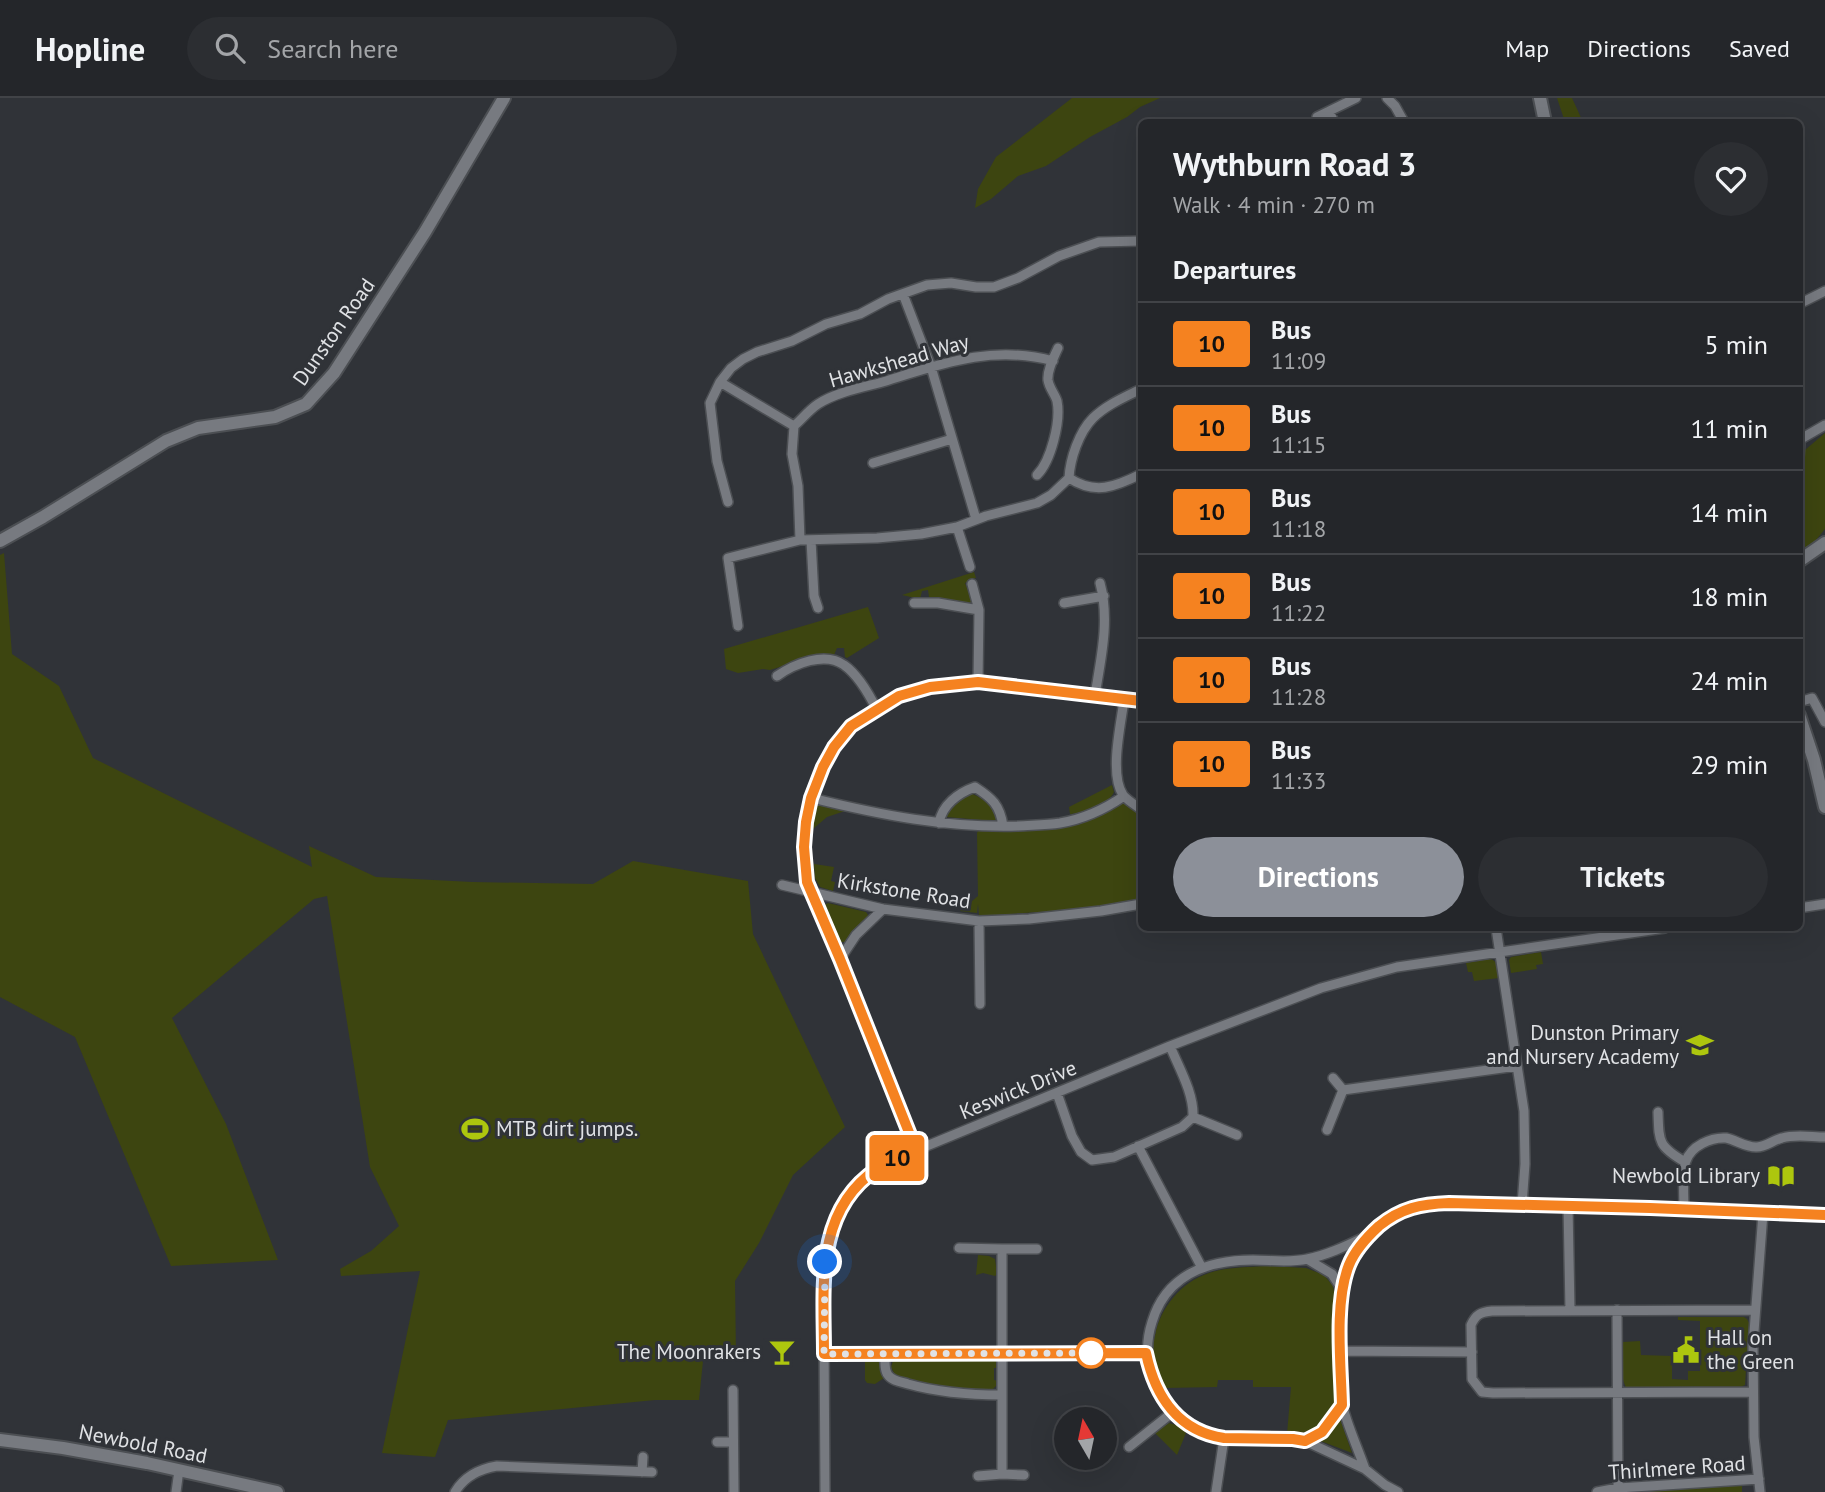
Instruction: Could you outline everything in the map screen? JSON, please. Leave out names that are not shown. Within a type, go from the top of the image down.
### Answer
[{"type":"main road","name":"Dunston Road","points":[[0,541],[166,441],[198,428],[275,417],[306,404],[334,373],[357,338],[425,232],[504,98]]},
{"type":"main road","points":[[1540,98],[1544,119]]},
{"type":"main road","points":[[1803,558],[1825,543]]},
{"type":"main road","points":[[1803,727],[1825,807]]},
{"type":"main road","name":"Newbold Road","points":[[0,1440],[63,1448],[277,1492]]},
{"type":"street","points":[[1317,117],[1356,98]]},
{"type":"street","points":[[1387,98],[1402,119]]},
{"type":"street","points":[[1329,111],[1333,119]]},
{"type":"street","points":[[728,502],[717,461],[709,403],[720,382],[731,368],[743,359],[927,285],[951,283],[994,287],[1018,278],[1059,256],[1099,242],[1138,241]]},
{"type":"street","points":[[1803,302],[1825,290]]},
{"type":"street","points":[[903,293],[931,367],[976,519]]},
{"type":"street","points":[[1037,475],[1043,470],[1050,456],[1055,431],[1057,400],[1048,380],[1058,348]]},
{"type":"street","name":"Hawkshead Way","points":[[794,426],[817,405],[829,399],[957,359],[989,354],[1034,356],[1053,361]]},
{"type":"street","points":[[720,382],[794,426],[792,454],[798,486],[800,540]]},
{"type":"street","points":[[738,626],[728,558],[800,540],[921,534],[957,527],[976,519],[1037,503],[1051,495],[1069,478],[1077,443],[1092,419],[1138,391]]},
{"type":"street","points":[[1803,439],[1825,425]]},
{"type":"street","points":[[873,463],[952,439]]},
{"type":"street","points":[[1069,478],[1080,485],[1100,488],[1138,475]]},
{"type":"street","points":[[957,527],[970,567]]},
{"type":"street","points":[[811,541],[814,596],[818,608]]},
{"type":"street","points":[[972,583],[979,610],[978,682]]},
{"type":"street","points":[[1095,695],[1104,636],[1104,596],[1100,583]]},
{"type":"street","points":[[1064,603],[1104,596]]},
{"type":"street","points":[[915,603],[938,603],[979,610]]},
{"type":"street","points":[[777,676],[788,668],[828,658],[844,665],[864,688],[877,710]]},
{"type":"street","points":[[916,1150],[840,959],[810,893],[805,871],[806,822],[811,798],[823,767],[834,747],[851,726],[899,696],[930,687],[978,682],[1138,701]]},
{"type":"street","points":[[1803,701],[1812,698],[1825,722]]},
{"type":"street","points":[[1125,700],[1117,769],[1118,782],[1124,796],[1138,806]]},
{"type":"street","points":[[939,823],[940,815],[950,803],[963,791],[975,787],[988,795],[1001,810],[1003,826]]},
{"type":"street","points":[[811,798],[907,820],[1003,826],[1062,823],[1106,808],[1124,796]]},
{"type":"street","name":"Kirkstone Road","points":[[782,885],[883,909],[979,921],[1029,919],[1138,904]]},
{"type":"street","points":[[1803,907],[1825,904]]},
{"type":"street","points":[[840,959],[856,935],[883,909]]},
{"type":"street","name":"Kirkstone Road","points":[[979,921],[980,1004]]},
{"type":"street","points":[[1496,931],[1524,1111],[1525,1164],[1522,1205]]},
{"type":"street","name":"Keswick Drive","points":[[825,1492],[824,1354],[827,1244],[842,1206],[875,1170],[916,1150],[1170,1046],[1321,988],[1396,967],[1644,931]]},
{"type":"street","points":[[1057,1093],[1072,1136],[1081,1152],[1092,1160],[1114,1157],[1182,1127],[1192,1117],[1193,1106],[1189,1091],[1170,1046]]},
{"type":"street","points":[[1343,1090],[1517,1066]]},
{"type":"street","points":[[1332,1078],[1343,1090]]},
{"type":"street","points":[[1327,1130],[1343,1090]]},
{"type":"street","points":[[1192,1117],[1237,1135]]},
{"type":"street","points":[[1655,1117],[1662,1144],[1668,1152],[1685,1162]]},
{"type":"street","points":[[1684,1209],[1685,1162],[1699,1145],[1720,1138],[1740,1141],[1753,1148],[1765,1147],[1786,1137],[1825,1137]]},
{"type":"street","points":[[1138,1146],[1202,1268]]},
{"type":"street","points":[[1398,1492],[1365,1469],[1305,1441],[1214,1437],[1191,1426],[1173,1412],[1155,1385],[1146,1353],[1156,1308],[1167,1292],[1183,1278],[1202,1268],[1223,1262],[1293,1261],[1342,1248],[1368,1235],[1404,1210],[1427,1204],[1684,1209],[1825,1215]]},
{"type":"street","points":[[1568,1206],[1570,1310]]},
{"type":"street","points":[[1760,1492],[1754,1437],[1753,1392],[1755,1310],[1763,1213]]},
{"type":"street","points":[[1365,1469],[1342,1405],[1340,1352],[1342,1291],[1349,1264],[1368,1235]]},
{"type":"street","points":[[959,1248],[1037,1249]]},
{"type":"street","points":[[1002,1249],[1002,1474]]},
{"type":"street","points":[[1307,1259],[1332,1274],[1342,1291]]},
{"type":"street","points":[[1617,1310],[1618,1488]]},
{"type":"street","points":[[1753,1392],[1482,1392],[1472,1379],[1471,1325],[1475,1317],[1483,1312],[1755,1310]]},
{"type":"street","points":[[1340,1352],[1472,1352]]},
{"type":"street","points":[[885,1353],[887,1375],[894,1380],[949,1393],[1002,1395]]},
{"type":"street","points":[[824,1354],[1146,1353]]},
{"type":"street","points":[[733,1390],[734,1492]]},
{"type":"street","points":[[1305,1441],[1322,1432],[1342,1405]]},
{"type":"street","points":[[1129,1447],[1173,1412]]},
{"type":"street","points":[[1216,1492],[1224,1438]]},
{"type":"street","points":[[716,1442],[733,1442]]},
{"type":"street","points":[[455,1492],[461,1483],[473,1474],[497,1466],[647,1472],[643,1457]]},
{"type":"street","points":[[176,1492],[179,1470]]},
{"type":"street","points":[[978,1476],[1024,1475]]},
{"type":"street","name":"Thirlmere Road","points":[[1597,1492],[1618,1488],[1759,1479]]},
{"type":"green space","points":[[1072,98],[1160,98],[1140,107],[1046,166],[1018,176],[991,199],[975,208],[978,189],[996,157]]},
{"type":"green space","points":[[1557,98],[1572,98],[1582,119],[1564,119]]},
{"type":"green space","points":[[1825,433],[1825,529],[1803,551],[1803,474],[1805,450]]},
{"type":"green space","points":[[4,553],[12,654],[59,686],[93,758],[312,867],[309,846],[376,877],[593,884],[633,861],[748,881],[753,934],[845,1127],[793,1175],[759,1243],[735,1281],[736,1357],[703,1361],[699,1400],[655,1400],[448,1420],[435,1457],[382,1453],[420,1271],[341,1276],[340,1269],[371,1251],[399,1226],[370,1167],[327,896],[314,899],[172,1018],[226,1124],[278,1260],[171,1266],[75,1037],[0,997],[0,555]]},
{"type":"green space","points":[[974,572],[976,578],[965,583],[972,601],[969,605],[932,599],[928,590],[922,591],[920,599],[902,595]]},
{"type":"green space","points":[[868,607],[879,638],[847,658],[844,648],[837,648],[834,655],[819,655],[770,670],[738,673],[726,669],[724,649]]},
{"type":"green space","points":[[1112,785],[1114,792],[1107,801],[1088,810],[1070,814],[1069,807]]},
{"type":"green space","points":[[970,793],[993,808],[997,816],[995,821],[946,817],[947,813]]},
{"type":"green space","points":[[1124,803],[1138,814],[1138,900],[1069,910],[980,916],[978,904],[977,913],[960,911],[978,896],[979,829],[1034,829]]},
{"type":"green space","points":[[822,804],[845,811],[827,817],[813,829],[815,807]]},
{"type":"green space","points":[[814,864],[834,867],[831,881],[835,882],[833,891],[820,887],[815,878]]},
{"type":"green space","points":[[828,903],[866,912],[868,915],[846,942],[836,940],[823,909]]},
{"type":"green space","points":[[1541,952],[1543,964],[1536,965],[1537,969],[1511,973],[1511,957]]},
{"type":"green space","points":[[1490,959],[1497,964],[1499,978],[1474,981],[1466,963]]},
{"type":"green space","points":[[978,1255],[995,1259],[995,1276],[983,1273],[976,1275]]},
{"type":"green space","points":[[1268,1266],[1306,1268],[1324,1275],[1333,1286],[1336,1303],[1334,1403],[1322,1423],[1304,1433],[1287,1434],[1291,1387],[1253,1387],[1253,1380],[1218,1380],[1217,1387],[1164,1388],[1153,1361],[1152,1349],[1162,1316],[1173,1297],[1189,1283],[1216,1271]]},
{"type":"green space","points":[[1678,1317],[1747,1319],[1749,1323],[1745,1385],[1738,1388],[1627,1389],[1622,1373],[1623,1342],[1640,1341],[1641,1355],[1672,1356],[1672,1379],[1688,1380],[1688,1371],[1700,1371],[1700,1321],[1678,1320]]},
{"type":"green space","points":[[893,1361],[996,1361],[999,1364],[998,1368],[994,1368],[994,1380],[998,1381],[998,1384],[991,1391],[933,1387],[895,1375],[891,1367]]},
{"type":"green space","points":[[865,1362],[881,1362],[887,1376],[875,1384],[867,1383]]},
{"type":"green space","points":[[1340,1419],[1352,1453],[1318,1440]]},
{"type":"green space","points":[[1169,1423],[1179,1426],[1186,1433],[1177,1455],[1155,1433]]},
{"type":"green space","points":[[1742,1485],[1742,1492],[1623,1492]]},
{"type":"bus line","name":"10","points":[[1138,701],[978,682],[930,687],[899,696],[851,726],[834,747],[823,767],[811,798],[806,822],[804,847],[807,882],[916,1150],[875,1170],[842,1206],[832,1226],[825,1265],[824,1354],[1146,1353],[1155,1385],[1163,1398],[1173,1412],[1191,1426],[1214,1437],[1305,1441],[1322,1432],[1342,1405],[1341,1300],[1349,1264],[1368,1235],[1404,1210],[1427,1204],[1449,1203],[1825,1215]]},
{"type":"place","name":"Dunston Primary and Nursery Academy","points":[[1700,1045]]},
{"type":"place","name":"MTB dirt jumps.","points":[[475,1129]]},
{"type":"place","name":"Newbold Library","points":[[1781,1176]]},
{"type":"place","name":"Hall on the Green","points":[[1686,1350]]},
{"type":"place","name":"The Moonrakers","points":[[782,1352]]},
{"type":"route","points":[[825,1262],[824,1354],[1098,1353],[1091,1353]]}]
